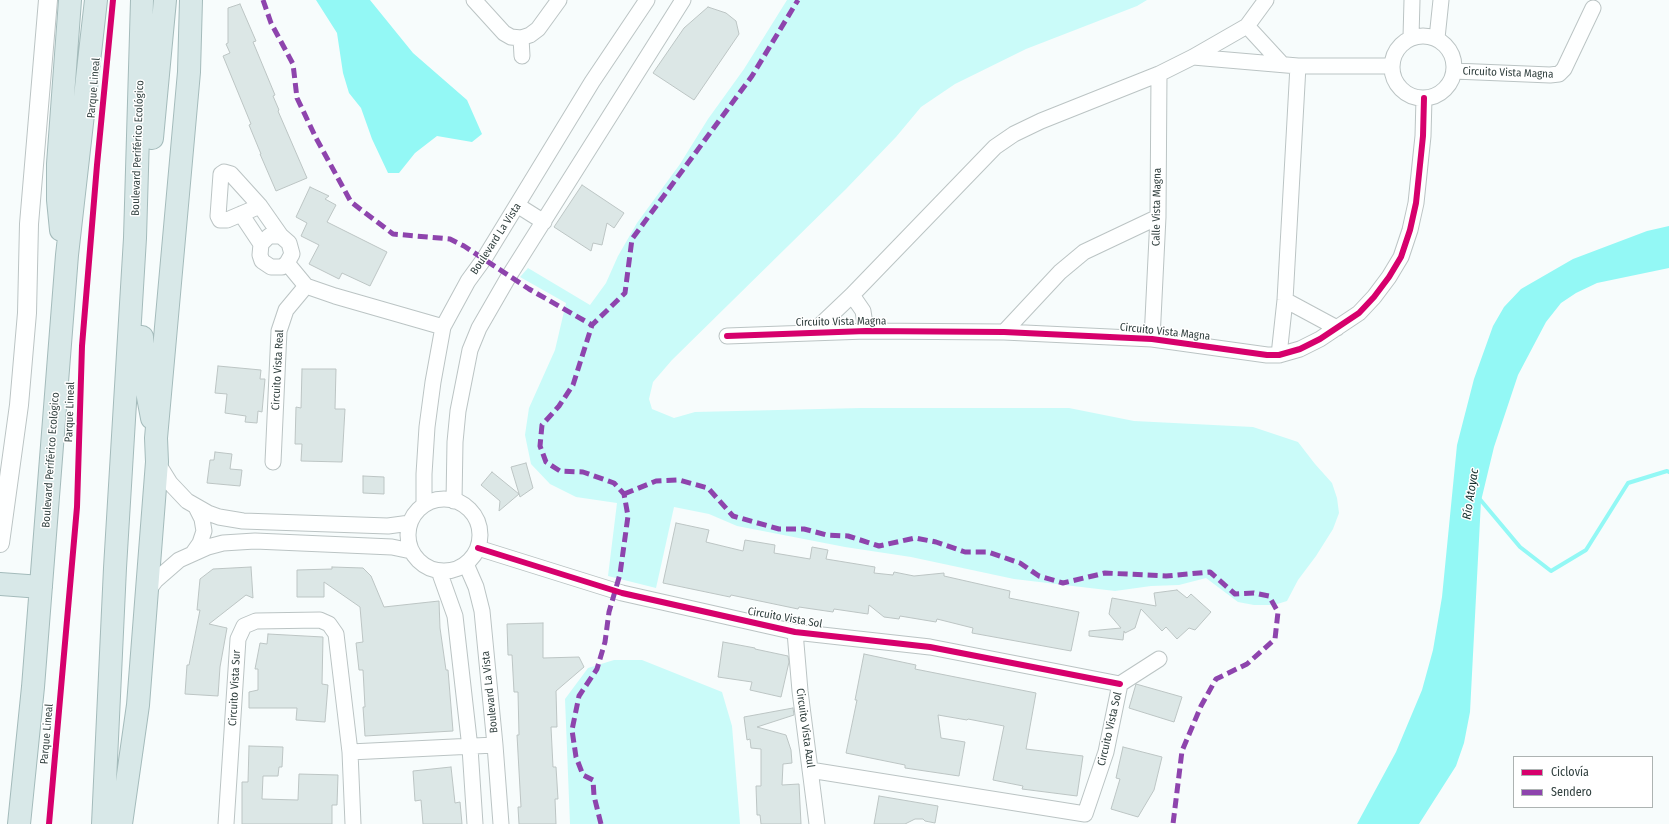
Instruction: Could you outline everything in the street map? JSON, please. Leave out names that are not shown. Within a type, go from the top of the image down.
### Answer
[{"type":"highway","points":[[67,255],[59,222],[58,164],[70,0]]},
{"type":"highway","name":"Boulevard Periférico Ecológico","points":[[19,824],[33,687],[67,255],[96,0]]},
{"type":"highway","name":"Boulevard Periférico Ecológico","points":[[103,824],[115,568],[136,238],[142,0]]},
{"type":"highway","points":[[136,238],[152,136],[165,0]]},
{"type":"highway","points":[[156,438],[188,80],[191,0]]},
{"type":"highway","points":[[121,824],[138,705],[158,462],[156,438],[146,389],[141,326],[133,276]]},
{"type":"highway","points":[[1,588],[41,587]]},
{"type":"highway","points":[[103,824],[114,767],[125,735],[138,705]]},
{"type":"street","points":[[1,533],[3,505],[19,405],[28,313],[29,224],[48,0]]},
{"type":"street","points":[[474,0],[504,32],[511,37],[521,38],[530,35],[538,29],[559,0]]},
{"type":"street","name":"Boulevard La Vista","points":[[424,505],[427,427],[432,382],[443,327],[468,281],[484,259],[592,82],[647,0]]},
{"type":"street","points":[[454,501],[455,442],[458,410],[470,350],[478,328],[683,0]]},
{"type":"street","name":"Circuito Vista Magna","points":[[812,333],[852,295],[995,146],[1014,134],[1041,121],[1159,74],[1193,57],[1247,26],[1266,0]]},
{"type":"street","points":[[1411,37],[1412,0]]},
{"type":"street","points":[[1437,38],[1441,0]]},
{"type":"street","name":"Circuito Vista Magna","points":[[1454,71],[1550,75],[1559,74],[1564,69],[1593,8]]},
{"type":"street","points":[[1247,26],[1282,64]]},
{"type":"street","points":[[1419,35],[1437,38],[1445,44],[1451,52],[1454,61],[1454,71],[1451,81],[1444,90],[1435,96],[1424,98],[1414,97],[1404,93],[1392,76],[1392,57],[1396,49],[1411,37],[1419,35]]},
{"type":"street","points":[[521,38],[522,56]]},
{"type":"street","points":[[1193,57],[1298,66],[1391,66]]},
{"type":"street","points":[[1279,354],[1285,300],[1298,66]]},
{"type":"street","name":"Calle Vista Magna","points":[[1152,339],[1158,217],[1159,74]]},
{"type":"street","name":"Circuito Vista Magna","points":[[727,336],[866,331],[1004,332],[1152,339],[1267,354],[1279,354],[1300,349],[1320,339],[1359,313],[1374,297],[1389,277],[1400,257],[1410,230],[1416,202],[1423,136],[1424,98]]},
{"type":"street","points":[[241,214],[261,244],[260,255],[266,265],[276,268],[287,264],[292,254],[291,248],[286,239],[281,236],[260,206],[231,174],[224,172],[221,178],[218,218],[220,220],[227,220],[241,214],[260,206]]},
{"type":"street","points":[[517,206],[544,222]]},
{"type":"street","points":[[1004,332],[1060,272],[1084,252],[1158,217]]},
{"type":"street","points":[[261,244],[269,236],[281,236]]},
{"type":"street","points":[[287,264],[306,286],[335,296],[443,327]]},
{"type":"street","name":"Circuito Vista Real","points":[[273,462],[278,331],[286,310],[306,286]]},
{"type":"street","name":"Circuito Vista Magna","points":[[852,295],[863,311],[866,331]]},
{"type":"street","points":[[1285,300],[1337,328]]},
{"type":"street","points":[[158,462],[170,483],[196,507],[219,517],[231,520],[388,526],[410,523]]},
{"type":"street","points":[[444,499],[454,501],[471,511],[476,519],[480,538],[478,548],[466,564],[448,571],[438,571],[422,564],[411,551],[408,535],[410,523],[416,512],[424,505],[444,499]]},
{"type":"street","points":[[193,553],[200,543],[204,531],[202,519],[196,507]]},
{"type":"street","points":[[147,592],[156,580],[167,570],[193,553],[223,543],[255,541],[392,547],[411,551]]},
{"type":"street","name":"Circuito Vista Sol","points":[[478,548],[622,593],[795,632],[930,647],[1120,684],[1106,752],[1088,819],[810,770]]},
{"type":"street","name":"Boulevard La Vista","points":[[466,564],[476,587],[482,611],[501,824]]},
{"type":"street","points":[[438,571],[455,616],[470,748],[475,824]]},
{"type":"street","name":"Circuito Vista Sur","points":[[226,824],[238,639],[244,626],[256,621],[320,620],[329,624],[336,634],[350,752],[353,824]]},
{"type":"street","name":"Circuito Vista Azul","points":[[795,632],[800,691],[817,824]]},
{"type":"street","points":[[1120,684],[1159,659]]},
{"type":"street","points":[[350,752],[470,748],[495,745]]},
{"type":"shaded area","points":[[787,0],[1147,0],[1137,6],[1026,49],[955,84],[921,107],[896,137],[846,189],[672,360],[653,382],[649,399],[652,409],[674,418],[695,412],[861,408],[1069,408],[1134,421],[1253,427],[1298,442],[1332,483],[1337,498],[1339,513],[1333,529],[1316,556],[1298,580],[1287,601],[1274,605],[1254,605],[1238,602],[1206,578],[1179,585],[1151,586],[1115,591],[1014,579],[911,557],[845,547],[737,526],[709,514],[674,507],[656,588],[608,576],[617,503],[576,497],[550,484],[531,464],[525,435],[529,408],[555,350],[566,303],[520,277],[528,268],[590,305],[606,283],[618,256],[637,223],[680,164],[708,119],[744,69]]},
{"type":"shaded area","points":[[614,660],[642,660],[722,692],[732,726],[740,824],[570,824],[565,699],[588,668]]},
{"type":"water","points":[[316,0],[370,0],[413,53],[467,100],[482,134],[472,142],[437,136],[415,153],[399,173],[388,173],[372,139],[361,108],[349,93],[343,73],[337,33]]},
{"type":"water","name":"Río Atoyac","points":[[1669,226],[1669,268],[1597,283],[1576,293],[1561,303],[1546,322],[1518,375],[1494,447],[1481,501],[1470,712],[1464,743],[1456,766],[1419,824],[1357,824],[1396,752],[1422,690],[1433,650],[1442,597],[1457,445],[1474,379],[1493,326],[1504,307],[1521,289],[1573,259],[1647,231]]},
{"type":"building","points":[[240,4],[256,41],[253,42],[275,95],[273,96],[279,110],[278,111],[307,178],[276,191],[260,154],[249,125],[251,124],[223,56],[230,53],[226,44],[228,43],[228,8]]},
{"type":"building","points":[[708,7],[726,13],[736,21],[739,34],[694,100],[653,73],[684,28]]},
{"type":"building","points":[[582,185],[624,213],[614,228],[607,223],[602,245],[593,243],[591,251],[554,227]]},
{"type":"building","points":[[310,187],[329,196],[325,199],[336,205],[327,222],[387,252],[370,286],[342,273],[339,279],[309,264],[319,245],[301,236],[307,223],[296,217]]},
{"type":"building","points":[[218,366],[261,370],[260,379],[265,379],[262,412],[258,411],[257,423],[245,422],[246,416],[225,413],[227,394],[215,393]]},
{"type":"building","points":[[302,369],[336,369],[335,409],[345,409],[342,462],[301,461],[302,444],[295,444],[296,407],[301,408]]},
{"type":"building","points":[[215,452],[232,454],[230,469],[242,470],[240,486],[207,483],[210,460],[214,460]]},
{"type":"building","points":[[526,463],[533,488],[520,497],[511,467]]},
{"type":"building","points":[[492,472],[519,494],[499,511],[500,501],[481,485]]},
{"type":"building","points":[[363,476],[384,477],[384,494],[363,493]]},
{"type":"building","points":[[676,523],[709,530],[706,542],[743,551],[745,540],[775,545],[774,553],[810,559],[812,547],[828,550],[826,559],[875,567],[874,573],[893,575],[894,572],[914,576],[944,573],[944,576],[1010,591],[1009,598],[1079,612],[1071,651],[972,633],[973,628],[937,619],[936,622],[900,616],[899,619],[884,617],[869,605],[868,614],[834,609],[833,612],[799,607],[798,609],[663,583]]},
{"type":"building","points":[[251,567],[253,598],[246,595],[209,624],[227,628],[220,667],[218,696],[185,694],[187,665],[189,665],[200,610],[197,610],[200,579],[213,569]]},
{"type":"building","points":[[332,567],[363,568],[371,576],[384,607],[439,601],[440,628],[446,670],[448,670],[453,731],[365,736],[363,670],[359,670],[356,643],[363,642],[360,607],[324,582],[324,597],[297,597],[297,570],[332,569]]},
{"type":"building","points":[[1177,590],[1187,598],[1191,594],[1211,612],[1195,630],[1189,628],[1177,639],[1166,627],[1162,631],[1141,609],[1135,628],[1125,633],[1124,631],[1123,640],[1089,636],[1089,631],[1121,628],[1109,614],[1112,598],[1156,606],[1154,593]]},
{"type":"building","points":[[543,623],[543,658],[579,657],[584,667],[556,691],[557,727],[551,727],[553,767],[556,767],[558,799],[555,799],[556,824],[519,824],[518,807],[521,807],[517,735],[519,735],[518,692],[514,692],[512,655],[508,655],[507,624]]},
{"type":"building","points":[[268,634],[323,637],[322,684],[328,685],[325,722],[296,720],[297,708],[249,708],[249,692],[258,690],[258,669],[255,669],[260,643],[267,644]]},
{"type":"building","points":[[723,642],[788,656],[789,662],[781,697],[750,690],[752,682],[718,677]]},
{"type":"building","points":[[864,654],[916,665],[915,669],[1036,693],[1026,749],[1083,756],[1077,796],[1022,789],[1023,786],[993,780],[1004,726],[968,719],[938,715],[941,738],[965,742],[959,776],[905,768],[905,765],[846,753],[857,700],[855,700]]},
{"type":"building","points":[[1136,684],[1182,697],[1174,722],[1129,708]]},
{"type":"building","points":[[793,708],[794,715],[757,727],[786,735],[791,750],[792,763],[783,764],[782,785],[799,784],[801,824],[761,824],[760,815],[757,815],[756,786],[761,786],[761,749],[751,748],[750,739],[747,740],[744,717]]},
{"type":"building","points":[[249,746],[283,747],[282,767],[279,767],[278,776],[263,776],[262,799],[298,800],[299,774],[338,775],[337,805],[332,805],[332,824],[242,824],[242,782],[248,782]]},
{"type":"building","points":[[1123,747],[1162,757],[1154,790],[1138,817],[1111,809],[1120,779],[1116,778]]},
{"type":"building","points":[[451,767],[455,803],[460,802],[462,824],[423,824],[421,800],[415,801],[413,771]]},
{"type":"building","points":[[879,796],[938,806],[935,823],[925,821],[923,819],[915,819],[905,824],[874,824]]},
{"type":"waterway","name":"Río Atoyac","points":[[1478,497],[1520,547],[1551,571],[1586,550],[1628,483],[1667,471],[1669,472]]},
{"type":"marked path","points":[[263,0],[271,23],[293,64],[297,98],[316,138],[351,202],[393,234],[450,239],[464,246],[529,289],[592,325]]},
{"type":"marked path","points":[[601,824],[594,796],[593,780],[583,775],[576,757],[572,730],[579,696],[597,669],[605,642],[609,612],[620,574],[628,516],[624,494],[614,483],[583,472],[560,471],[546,462],[540,446],[542,425],[559,406],[573,385],[592,325],[625,293],[632,239],[752,76],[798,0]]},
{"type":"marked path","points":[[624,494],[656,481],[679,480],[708,488],[733,516],[779,529],[804,529],[827,535],[848,536],[879,546],[915,538],[936,542],[965,552],[988,552],[1020,563],[1039,576],[1063,583],[1105,573],[1166,576],[1210,572],[1235,594],[1254,593],[1269,596],[1278,612],[1275,639],[1247,664],[1216,679],[1201,706],[1182,751],[1173,824]]},
{"type":"cycle path","name":"Parque Lineal","points":[[49,824],[77,507],[82,346],[97,165],[113,0]]},
{"type":"cycle path","points":[[727,336],[866,331],[1004,332],[1152,339],[1267,355],[1279,355],[1300,349],[1320,339],[1359,313],[1374,297],[1389,277],[1401,257],[1410,230],[1416,203],[1423,136],[1424,98]]},
{"type":"cycle path","points":[[478,548],[622,593],[795,632],[930,647],[1120,684]]}]
